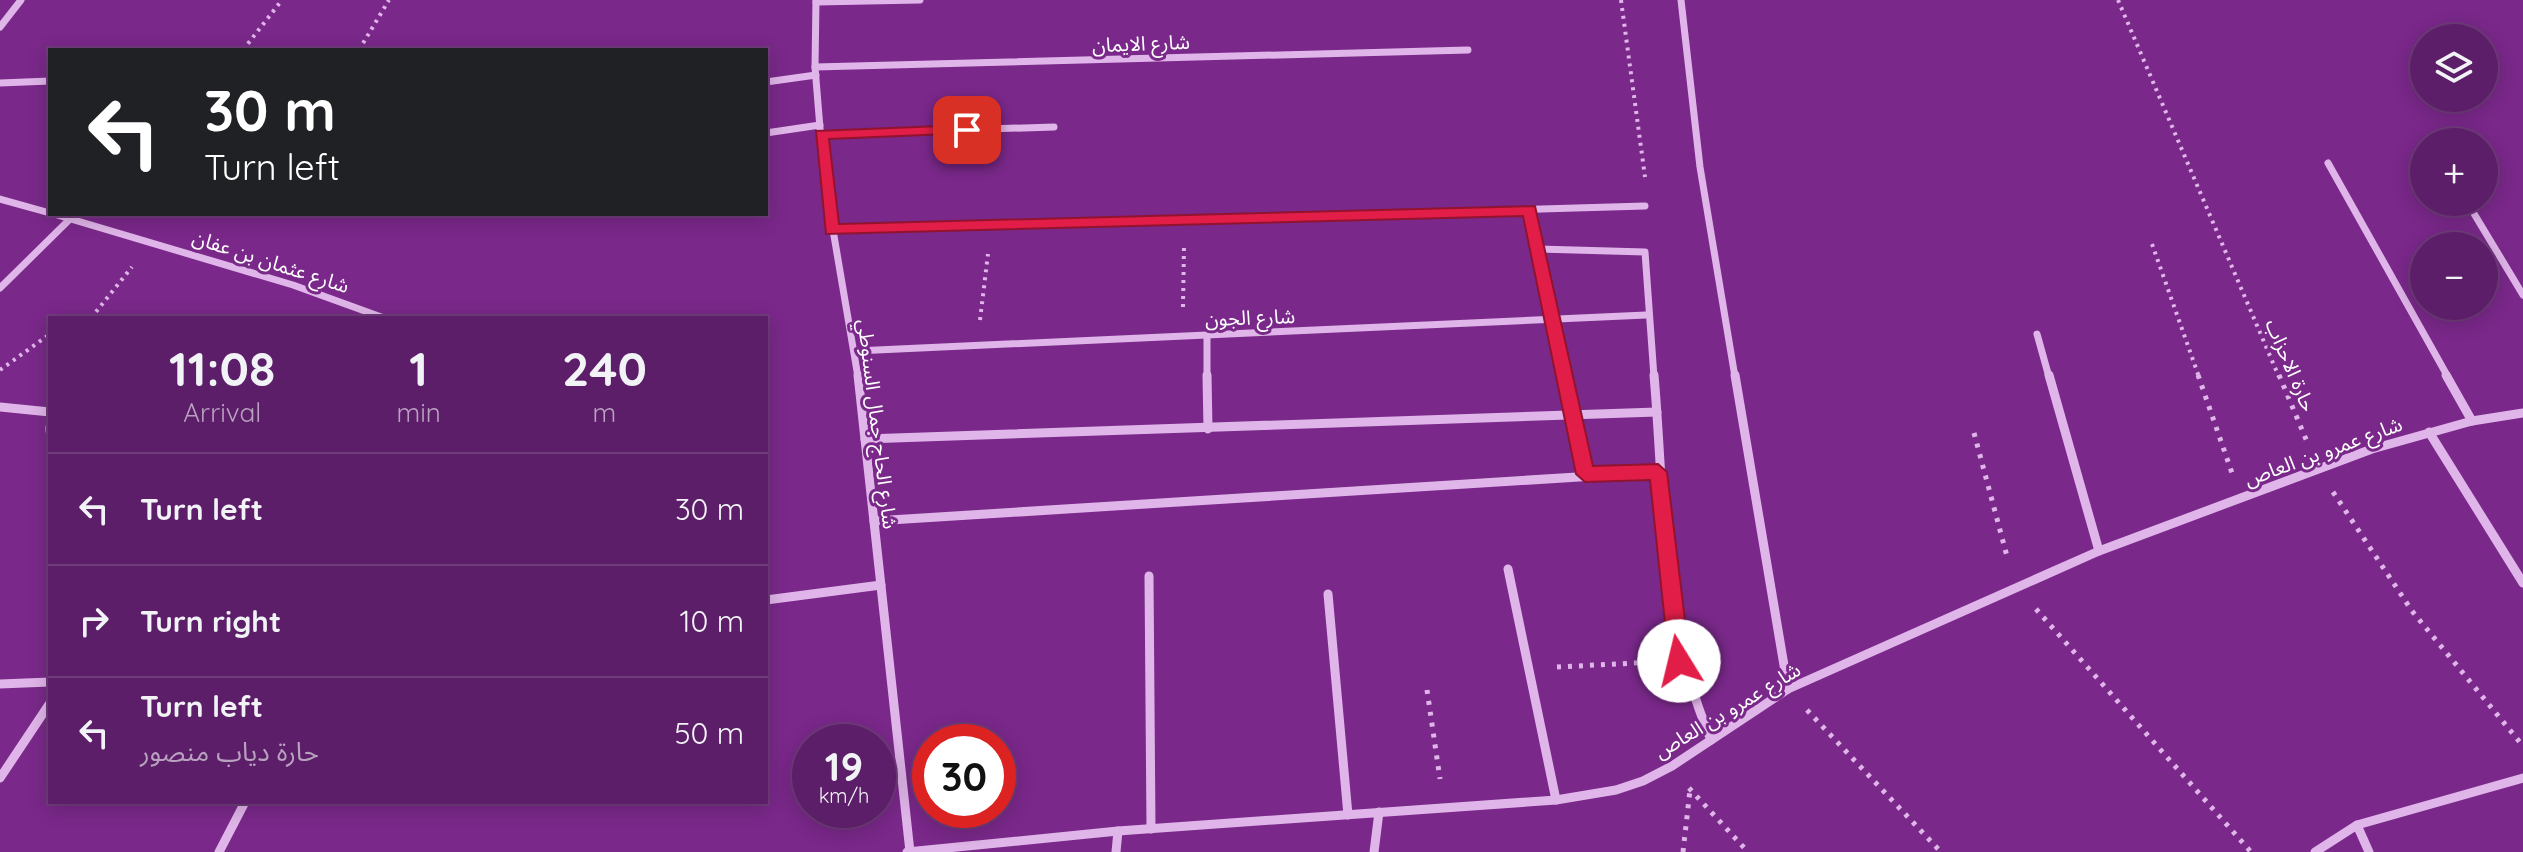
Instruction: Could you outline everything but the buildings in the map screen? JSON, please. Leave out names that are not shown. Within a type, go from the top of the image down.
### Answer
[{"type":"street","points":[[0,27],[21,0]]},
{"type":"street","points":[[816,1],[920,0]]},
{"type":"street","points":[[1681,0],[1700,167],[1788,689]]},
{"type":"street","name":"شارع الحاج جمال السنوطي","points":[[816,1],[815,71],[821,130],[832,230],[855,351],[908,852]]},
{"type":"street","name":"شارع الايمان","points":[[768,82],[815,71],[1468,50]]},
{"type":"street","points":[[0,83],[48,81]]},
{"type":"street","points":[[768,133],[1054,127]]},
{"type":"street","points":[[2328,163],[2472,421]]},
{"type":"street","name":"شارع عثمان بن عفان","points":[[0,199],[48,213]]},
{"type":"street","points":[[832,230],[1645,206]]},
{"type":"street","points":[[1530,210],[1570,414],[1585,474]]},
{"type":"street","name":"شارع عثمان بن عفان","points":[[59,216],[153,242],[378,316]]},
{"type":"street","points":[[2475,216],[2523,295]]},
{"type":"street","points":[[0,288],[70,219]]},
{"type":"street","points":[[1538,249],[1644,250],[1646,315],[1657,412],[1658,472],[1679,661],[1711,740]]},
{"type":"street","name":"شارع الجون","points":[[855,351],[1646,315]]},
{"type":"street","points":[[2037,334],[2099,551]]},
{"type":"street","points":[[1207,335],[1208,429]]},
{"type":"street","points":[[0,407],[48,412]]},
{"type":"street","points":[[865,439],[1657,412]]},
{"type":"street","name":"شارع عمرو بن العاص","points":[[908,852],[1118,831],[1556,800],[1616,790],[1672,766],[1788,689],[2099,551],[2242,500],[2319,468],[2429,432],[2523,413]]},
{"type":"street","points":[[2429,432],[2523,583]]},
{"type":"street","points":[[874,521],[1585,474],[1658,472]]},
{"type":"street","points":[[1508,569],[1556,800]]},
{"type":"street","points":[[1149,576],[1151,829]]},
{"type":"street","points":[[768,600],[881,585]]},
{"type":"street","points":[[1328,594],[1348,815]]},
{"type":"street","points":[[0,684],[48,682]]},
{"type":"street","points":[[0,778],[48,706]]},
{"type":"street","points":[[2315,852],[2357,825],[2523,778]]},
{"type":"street","points":[[219,852],[244,804]]},
{"type":"street","points":[[1374,852],[1379,812]]},
{"type":"street","points":[[2357,825],[2369,852]]},
{"type":"street","points":[[1116,852],[1118,831]]},
{"type":"path","points":[[245,48],[282,0]]},
{"type":"path","points":[[360,48],[389,0]]},
{"type":"path","points":[[1621,0],[1648,200],[1645,206]]},
{"type":"path","name":"حارة الاحزاب","points":[[2118,0],[2319,468],[2412,611],[2523,746]]},
{"type":"path","points":[[1183,336],[1184,220]]},
{"type":"path","points":[[977,345],[992,225]]},
{"type":"path","points":[[93,316],[153,242]]},
{"type":"path","points":[[2152,244],[2242,500]]},
{"type":"path","points":[[0,370],[48,335]]},
{"type":"path","points":[[1974,433],[2015,586],[2251,852]]},
{"type":"path","points":[[1528,669],[1679,661]]},
{"type":"path","points":[[1788,689],[1941,852]]},
{"type":"path","points":[[1427,690],[1444,807]]},
{"type":"path","points":[[1672,766],[1690,790],[1748,852]]},
{"type":"path","points":[[1683,852],[1690,790]]},
{"type":"route","points":[[967,130],[821,134],[832,230],[1530,210],[1570,414],[1585,474],[1658,472],[1679,661]]}]
